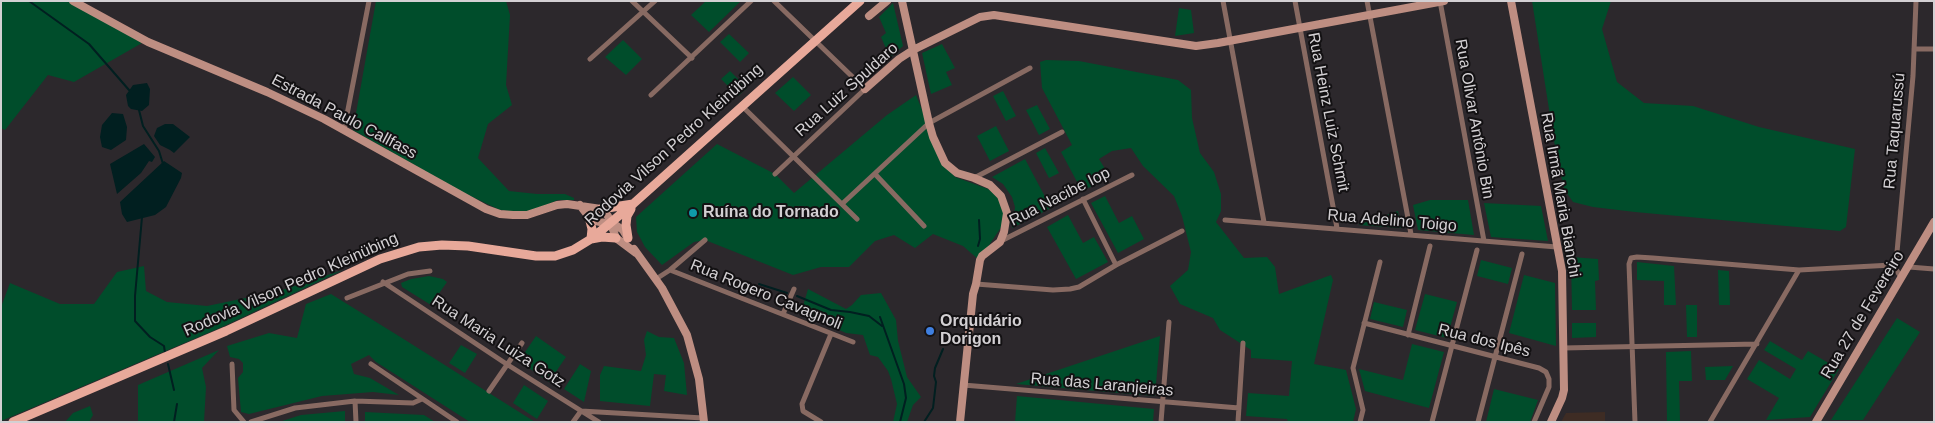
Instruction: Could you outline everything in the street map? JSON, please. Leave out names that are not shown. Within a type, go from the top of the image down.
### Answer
[{"type":"main road","name":"Rodovia Vilson Pedro Kleinübing","points":[[13,422],[226,331],[387,257],[419,247],[442,245],[468,246],[536,256],[555,256],[572,250],[591,239],[610,224],[814,40],[860,1]]},
{"type":"main road","points":[[601,209],[633,204]]},
{"type":"main road","points":[[628,238],[627,216],[633,204]]},
{"type":"main road","points":[[589,217],[591,222],[591,239],[602,237],[616,238]]},
{"type":"street","name":"Estrada Paulo Callfass","points":[[72,1],[148,42],[267,92],[344,130],[461,196],[500,214],[527,215],[557,205],[580,205],[601,209]]},
{"type":"street","points":[[344,130],[369,1]]},
{"type":"street","points":[[632,1],[692,58]]},
{"type":"street","points":[[590,59],[655,1]]},
{"type":"street","points":[[651,95],[751,1]]},
{"type":"street","points":[[774,1],[864,89]]},
{"type":"street","points":[[869,16],[887,1]]},
{"type":"street","points":[[902,1],[929,123],[945,163],[957,174],[974,178],[990,185],[1001,196],[1007,213],[1007,221],[1000,242],[982,256],[973,294],[960,422]]},
{"type":"street","points":[[1223,1],[1264,222]]},
{"type":"street","name":"Rua Heinz Luiz Schmit","points":[[1295,1],[1337,228]]},
{"type":"street","points":[[1367,1],[1410,234]]},
{"type":"street","name":"Rua Luiz Spuldaro","points":[[775,174],[864,89],[899,59],[913,50],[980,17],[994,15],[1196,46],[1444,1]]},
{"type":"street","name":"Rua Irmã Maria Bianchi","points":[[1511,1],[1562,271],[1562,398],[1551,422]]},
{"type":"street","name":"Rua Taquarussú","points":[[1886,266],[1896,263],[1914,50],[1916,1]]},
{"type":"street","name":"Rua Olivar Antônio Bin","points":[[1440,2],[1484,241]]},
{"type":"street","points":[[1914,50],[1934,49]]},
{"type":"street","points":[[842,204],[929,123],[1030,68]]},
{"type":"street","points":[[742,106],[858,219]]},
{"type":"street","points":[[974,178],[1062,132]]},
{"type":"street","points":[[875,174],[924,226]]},
{"type":"street","name":"Rua Nacibe Iop","points":[[1000,242],[1132,175]]},
{"type":"street","points":[[1083,200],[1116,265]]},
{"type":"street","points":[[573,422],[581,410],[704,420],[699,379],[691,348],[677,314],[623,230],[589,217],[580,205]]},
{"type":"street","points":[[601,209],[608,216],[616,238],[636,252]]},
{"type":"street","name":"Rua Adelino Toigo","points":[[1225,220],[1558,247]]},
{"type":"street","name":"Rua 27 de Fevereiro","points":[[1816,422],[1934,222]]},
{"type":"street","points":[[976,284],[1053,290],[1079,287],[1116,265],[1182,231]]},
{"type":"street","points":[[656,279],[670,270],[704,240]]},
{"type":"street","points":[[1408,334],[1430,246]]},
{"type":"street","points":[[1432,422],[1477,250]]},
{"type":"street","points":[[1478,422],[1522,254]]},
{"type":"street","points":[[1636,422],[1631,345],[1629,264],[1631,258],[1653,258],[1799,270],[1886,266],[1896,271],[1901,278]]},
{"type":"street","points":[[1360,422],[1363,410],[1353,368],[1380,262]]},
{"type":"street","points":[[1909,267],[1934,269]]},
{"type":"street","name":"Rua Rogero Cavagnoli","points":[[670,270],[853,342]]},
{"type":"street","points":[[1710,422],[1799,270]]},
{"type":"street","points":[[347,298],[383,282],[408,274],[430,271]]},
{"type":"street","name":"Rua Maria Luiza Gotz","points":[[383,282],[508,365],[599,422]]},
{"type":"street","points":[[783,314],[794,289]]},
{"type":"street","points":[[1161,422],[1169,322]]},
{"type":"street","name":"Rua dos Ipês","points":[[1364,323],[1539,368],[1546,372],[1549,379],[1549,387],[1534,422]]},
{"type":"street","points":[[821,422],[803,411],[802,404],[831,334]]},
{"type":"street","points":[[489,391],[522,343]]},
{"type":"street","points":[[1238,422],[1243,343]]},
{"type":"street","points":[[1563,348],[1631,345],[1757,344]]},
{"type":"street","points":[[232,364],[234,410],[244,422]]},
{"type":"street","points":[[371,364],[457,422]]},
{"type":"street","name":"Rua das Laranjeiras","points":[[963,385],[1239,408]]},
{"type":"street","points":[[252,422],[296,408],[356,402],[413,403],[422,399]]},
{"type":"street","points":[[356,402],[356,422]]},
{"type":"shaded area","points":[[1605,412],[1605,422],[1561,422],[1566,413]]},
{"type":"green space","points":[[1,1],[69,1],[142,43],[74,82],[48,75],[5,130],[1,128]]},
{"type":"green space","points":[[376,1],[506,1],[510,15],[506,85],[512,105],[488,124],[478,158],[509,191],[565,194],[574,198],[574,200],[558,200],[527,213],[500,210],[460,191],[353,130]]},
{"type":"green space","points":[[706,1],[741,1],[709,32],[691,15]]},
{"type":"green space","points":[[1532,1],[1611,1],[1602,29],[1617,82],[1644,103],[1693,106],[1759,127],[1855,149],[1846,227],[1840,231],[1635,212],[1593,207],[1573,202],[1564,189],[1554,141]]},
{"type":"green space","points":[[893,3],[903,46],[890,58],[881,37],[886,33],[879,17]]},
{"type":"green space","points":[[1179,8],[1191,10],[1194,33],[1175,36]]},
{"type":"green space","points":[[729,34],[749,53],[740,62],[720,42]]},
{"type":"green space","points":[[623,40],[642,59],[626,75],[605,57]]},
{"type":"green space","points":[[942,44],[955,68],[946,72],[952,85],[931,94],[922,53]]},
{"type":"green space","points":[[1046,60],[1079,61],[1178,80],[1191,90],[1192,118],[1200,153],[1214,172],[1221,194],[1221,211],[1216,222],[1244,258],[1267,257],[1275,267],[1279,294],[1331,275],[1333,280],[1314,364],[1346,370],[1356,409],[1353,422],[1288,422],[1287,419],[1246,416],[1248,393],[1289,396],[1292,361],[1251,358],[1251,350],[1220,330],[1213,318],[1180,304],[1170,286],[1188,270],[1191,252],[1182,216],[1174,196],[1143,166],[1131,148],[1112,151],[1099,159],[1110,177],[1082,191],[1061,152],[1072,145],[1042,88],[1040,62]]},
{"type":"green space","points":[[730,71],[747,88],[738,96],[721,79]]},
{"type":"green space","points":[[793,77],[811,95],[794,111],[775,93]]},
{"type":"green space","points":[[1003,91],[1016,116],[1006,121],[993,96]]},
{"type":"green space","points":[[916,95],[944,164],[955,177],[988,189],[999,197],[1005,211],[1004,223],[979,260],[963,246],[933,234],[915,248],[894,235],[875,241],[849,267],[821,267],[793,275],[705,240],[694,242],[662,265],[645,247],[637,232],[636,217],[717,144],[775,174],[794,193],[887,115]]},
{"type":"green space","points":[[1037,105],[1050,129],[1039,135],[1026,110]]},
{"type":"green space","points":[[996,126],[1009,151],[990,161],[977,136]]},
{"type":"green space","points":[[1045,148],[1059,173],[1049,178],[1036,153]]},
{"type":"green space","points":[[1025,159],[1051,208],[1012,228],[1015,207],[1012,197],[1003,184],[992,177]]},
{"type":"green space","points":[[1105,196],[1119,223],[1132,216],[1144,239],[1118,253],[1091,203]]},
{"type":"green space","points":[[1430,200],[1468,200],[1474,235],[1418,230],[1413,205]]},
{"type":"green space","points":[[1484,203],[1541,206],[1548,241],[1491,237]]},
{"type":"green space","points":[[1398,211],[1401,228],[1358,225]]},
{"type":"green space","points":[[1068,215],[1083,243],[1094,237],[1108,262],[1076,279],[1047,227]]},
{"type":"green space","points":[[1571,257],[1598,259],[1599,280],[1595,281],[1596,310],[1572,310]]},
{"type":"green space","points":[[1481,260],[1512,268],[1508,284],[1477,276]]},
{"type":"green space","points":[[1637,262],[1674,266],[1676,305],[1664,305],[1664,281],[1637,280]]},
{"type":"green space","points":[[144,266],[146,291],[167,302],[207,306],[279,291],[343,270],[222,327],[1,421],[1,307],[10,283],[60,304],[94,304],[117,272]]},
{"type":"green space","points":[[1718,270],[1729,271],[1730,305],[1719,305]]},
{"type":"green space","points":[[1524,275],[1555,283],[1556,346],[1509,333]]},
{"type":"green space","points":[[429,276],[443,279],[447,282],[431,305],[402,287],[401,283]]},
{"type":"green space","points":[[808,289],[846,309],[861,295],[881,293],[896,320],[898,341],[907,377],[921,397],[913,405],[907,422],[893,422],[897,404],[891,379],[878,357],[870,355],[863,335],[846,333],[801,313]]},
{"type":"green space","points":[[331,294],[535,422],[470,422],[376,362],[369,355],[351,364],[354,374],[370,378],[399,395],[373,392],[322,396],[249,414],[241,412],[238,378],[243,372],[243,363],[239,359],[230,357],[227,346],[269,333],[297,338],[306,304]]},
{"type":"green space","points":[[1425,294],[1457,302],[1447,338],[1415,330]]},
{"type":"green space","points":[[1374,302],[1407,310],[1403,327],[1370,319]]},
{"type":"green space","points":[[1686,305],[1697,305],[1697,337],[1687,337]]},
{"type":"green space","points":[[1897,318],[1920,332],[1863,420],[1831,420]]},
{"type":"green space","points":[[1572,323],[1596,323],[1596,337],[1572,338]]},
{"type":"green space","points":[[647,331],[659,337],[674,338],[684,363],[687,395],[664,391],[666,375],[654,374],[650,406],[600,401],[600,375],[604,366],[641,371],[646,355],[644,340]]},
{"type":"green space","points":[[536,336],[566,357],[549,382],[519,361]]},
{"type":"green space","points":[[1160,336],[1155,396],[1016,384]]},
{"type":"green space","points":[[1770,341],[1802,360],[1808,351],[1839,369],[1810,417],[1766,420],[1779,398],[1747,379],[1759,360],[1790,379],[1796,369],[1764,350]]},
{"type":"green space","points":[[1412,344],[1444,352],[1429,408],[1365,391],[1359,369],[1403,380]]},
{"type":"green space","points":[[461,345],[477,354],[465,373],[449,363]]},
{"type":"green space","points":[[219,350],[202,368],[206,387],[204,422],[138,422],[138,385]]},
{"type":"green space","points":[[1691,351],[1692,381],[1679,381],[1680,422],[1667,422],[1666,352]]},
{"type":"green space","points":[[580,364],[591,371],[584,402],[564,389]]},
{"type":"green space","points":[[1733,366],[1725,380],[1706,380],[1705,367]]},
{"type":"green space","points":[[524,385],[548,401],[537,419],[513,403]]},
{"type":"green space","points":[[1494,389],[1538,400],[1530,422],[1486,422]]},
{"type":"green space","points":[[1017,396],[1154,409],[1153,422],[1015,422]]},
{"type":"green space","points":[[90,406],[93,415],[89,422],[65,422],[73,413]]},
{"type":"green space","points":[[345,411],[345,422],[279,422],[301,415]]},
{"type":"green space","points":[[365,412],[424,415],[435,422],[365,422]]},
{"type":"water","points":[[147,83],[150,89],[149,105],[142,111],[131,109],[128,106],[126,95],[133,85]]},
{"type":"water","points":[[112,113],[123,114],[127,127],[126,140],[111,150],[102,147],[100,137],[102,125]]},
{"type":"water","points":[[165,124],[173,124],[190,137],[174,153],[160,145],[154,136],[157,128]]},
{"type":"water","points":[[144,144],[155,157],[152,162],[149,161],[141,173],[117,194],[110,164]]},
{"type":"water","points":[[164,161],[182,173],[166,207],[155,215],[127,222],[122,214],[120,202]]},
{"type":"waterway","points":[[29,1],[89,44],[129,90]]},
{"type":"waterway","points":[[139,110],[143,126],[159,151],[163,164]]},
{"type":"waterway","points":[[142,217],[135,296],[135,321],[150,337],[164,346],[165,353]]},
{"type":"waterway","points":[[978,246],[980,239],[979,220]]},
{"type":"waterway","points":[[759,284],[787,293]]},
{"type":"waterway","points":[[797,296],[831,310],[869,316],[882,326]]},
{"type":"waterway","points":[[880,317],[904,384],[906,398],[900,422]]},
{"type":"waterway","points":[[924,422],[933,408],[936,382],[934,376],[935,368],[943,349]]},
{"type":"waterway","points":[[168,364],[174,390]]},
{"type":"waterway","points":[[174,422],[177,404]]},
{"type":"place","name":"Ruína do Tornado","points":[[693,213]]},
{"type":"place","name":"Orquidário Dorigon","points":[[930,331]]}]
